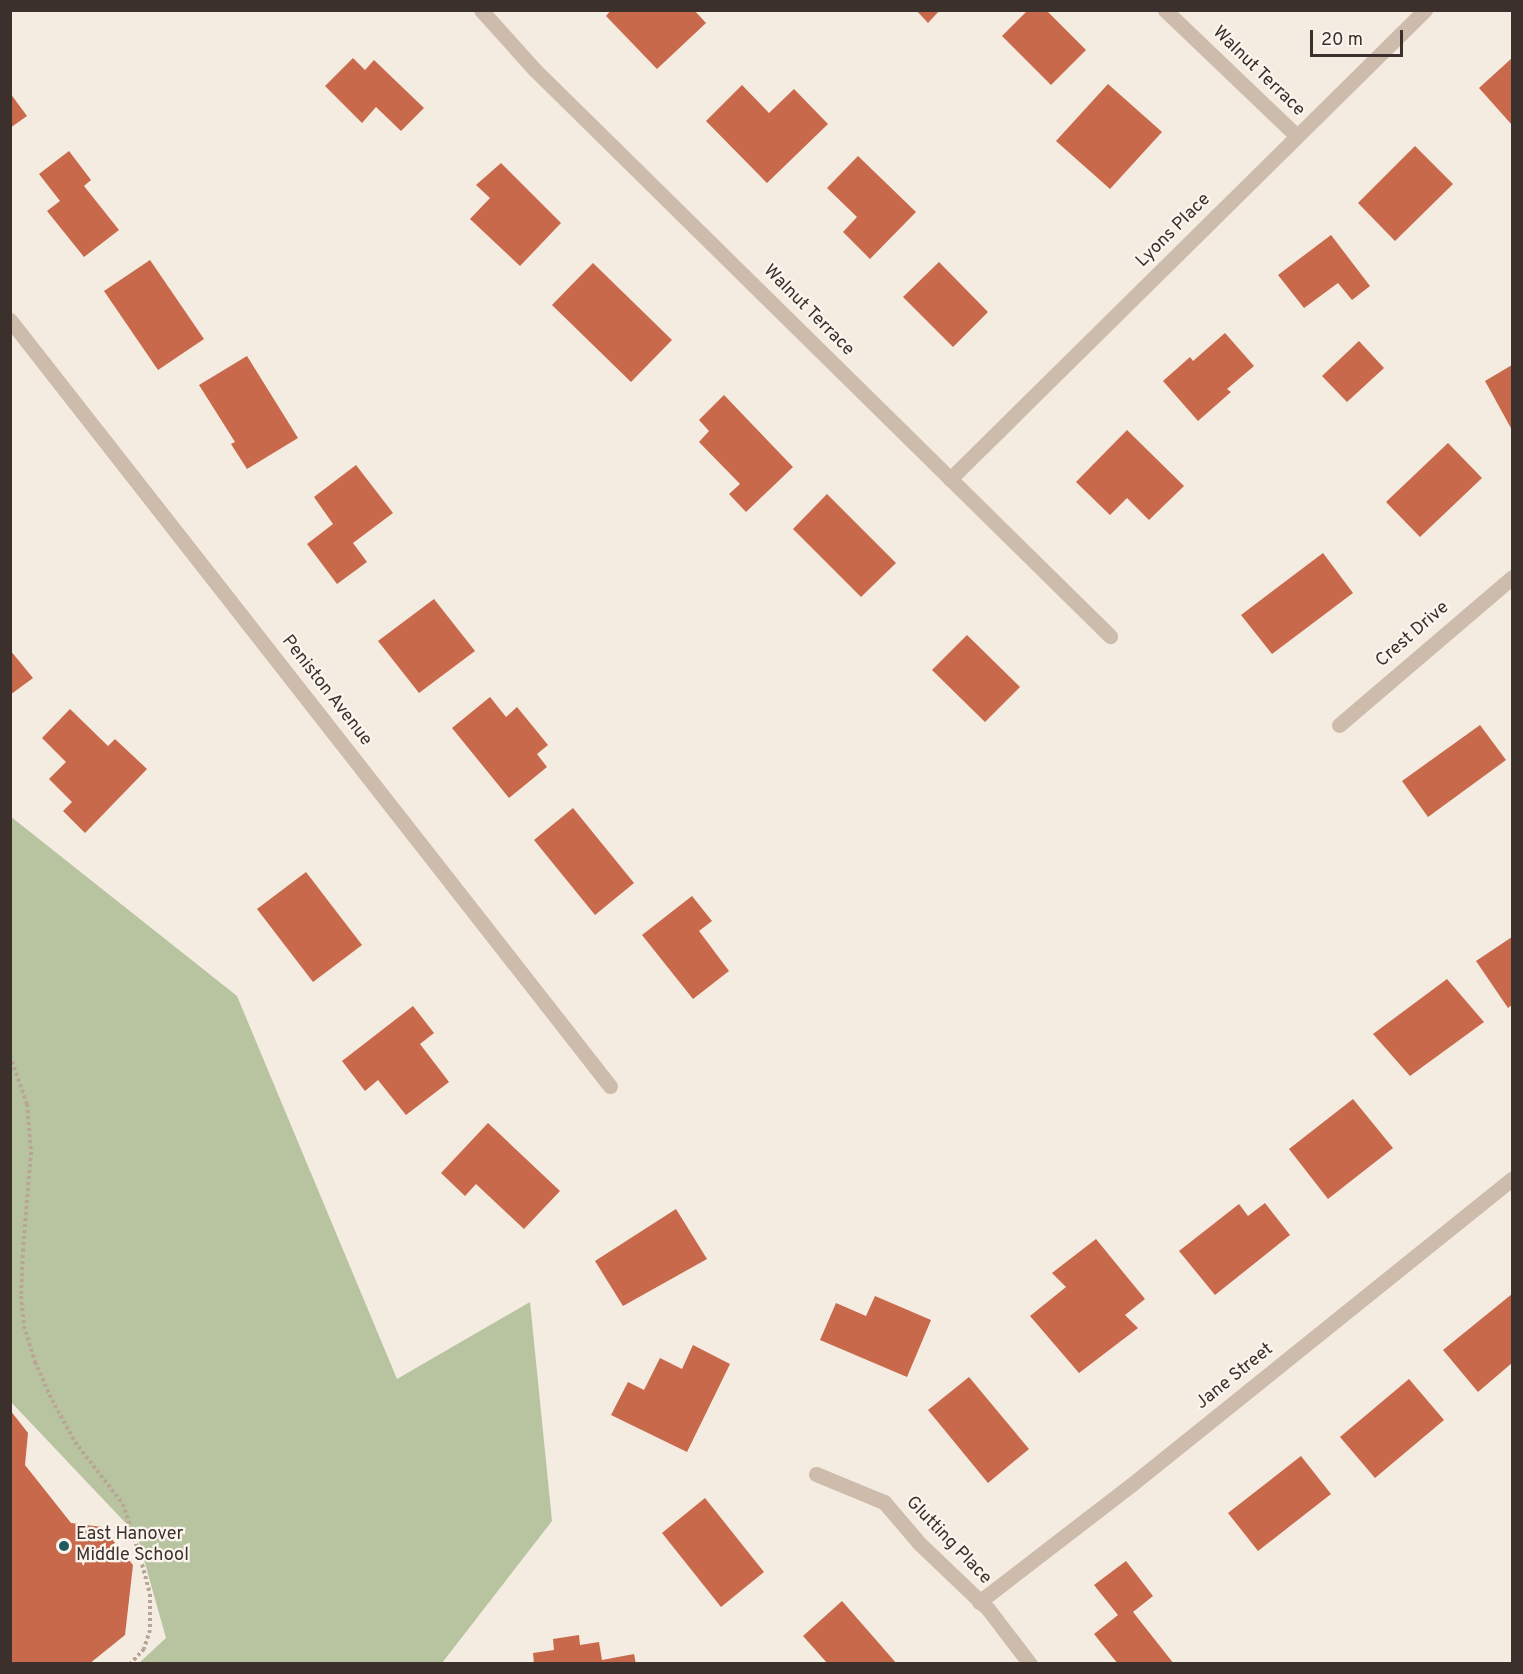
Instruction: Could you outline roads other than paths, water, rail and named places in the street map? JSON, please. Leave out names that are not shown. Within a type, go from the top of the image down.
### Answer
[{"type":"street","name":"Walnut Terrace","points":[[481,10],[544,78],[1110,636]]},
{"type":"street","name":"Walnut Terrace","points":[[1165,10],[1297,136]]},
{"type":"street","name":"Lyons Place","points":[[950,479],[1425,10]]},
{"type":"street","name":"Peniston Avenue","points":[[10,320],[610,1086]]},
{"type":"street","name":"Crest Drive","points":[[1339,725],[1512,576]]},
{"type":"street","name":"Jane Street","points":[[980,1602],[1131,1485],[1512,1179]]},
{"type":"street","name":"Glutting Place","points":[[816,1474],[884,1502],[920,1544],[980,1602],[1030,1664]]},
{"type":"place","name":"East Hanover Middle School","points":[[64,1546]]}]
